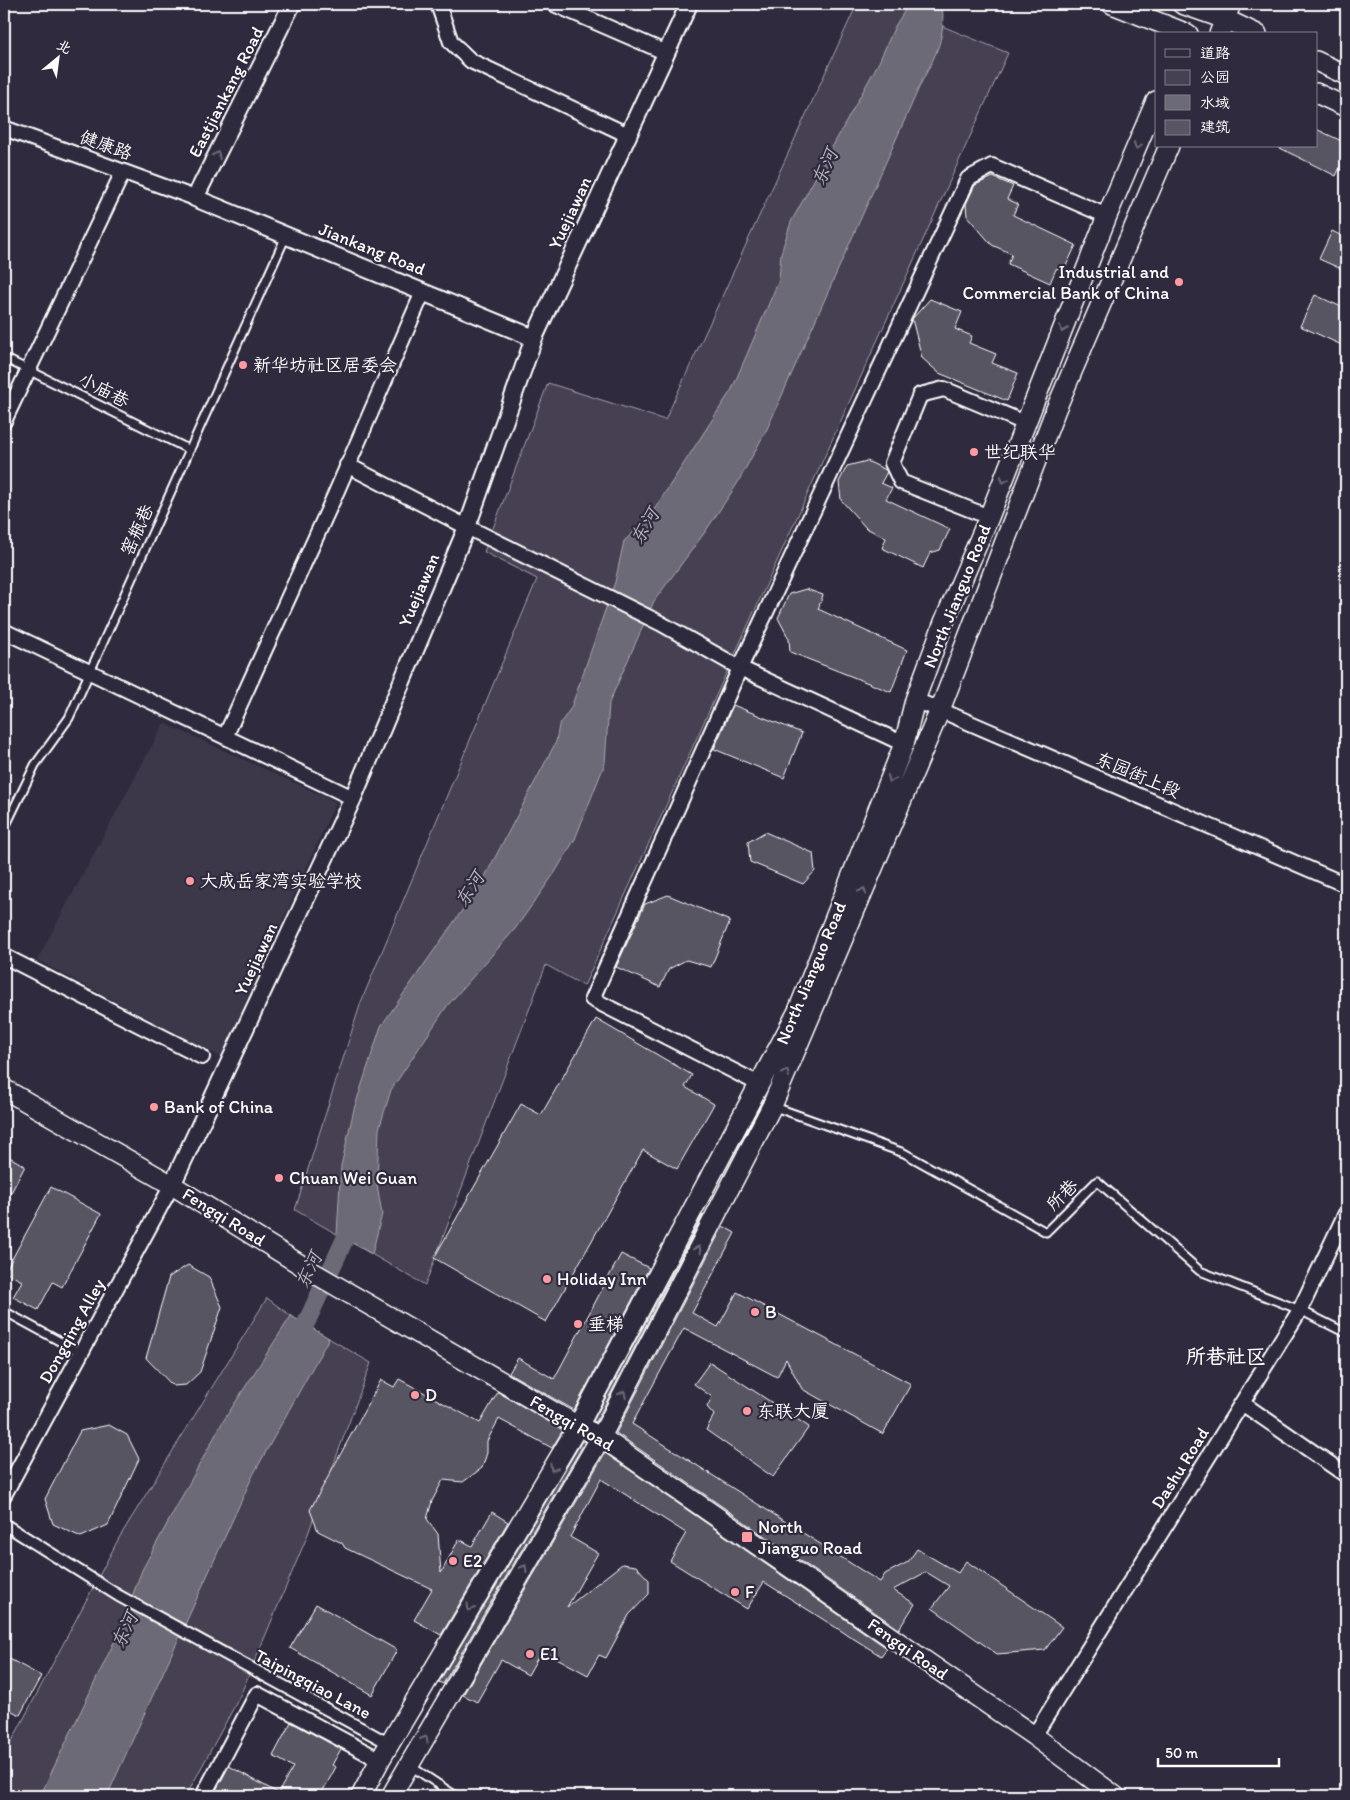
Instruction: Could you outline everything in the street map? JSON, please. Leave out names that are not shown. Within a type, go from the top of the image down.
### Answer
[{"type":"main road","points":[[1112,4],[1183,32]]},
{"type":"main road","points":[[1186,32],[1191,5],[1253,32]]},
{"type":"main road","points":[[1318,62],[1346,75]]},
{"type":"main road","points":[[1318,94],[1346,107]]},
{"type":"main road","name":"North Jianguo Road","points":[[360,1796],[578,1426],[798,1011],[904,744],[915,700],[944,622],[989,517],[1107,216],[1155,103]]},
{"type":"main road","name":"North Jianguo Road","points":[[392,1796],[601,1437],[772,1106],[940,710],[1056,409],[1168,148]]},
{"type":"main road","name":"Fengqi Road","points":[[4,1089],[172,1185],[362,1301],[578,1426],[601,1437],[1034,1736],[1115,1796]]},
{"type":"street","name":"Eastjiankang Road","points":[[195,198],[292,4]]},
{"type":"street","points":[[438,4],[451,42],[470,61],[628,135]]},
{"type":"street","name":"Yuejiawan","points":[[172,1185],[353,798],[467,527],[534,338],[689,4]]},
{"type":"street","points":[[560,5],[667,53]]},
{"type":"street","name":"健康路","points":[[4,128],[195,198]]},
{"type":"street","points":[[759,1084],[592,999],[740,668],[968,179],[992,166],[1107,216]]},
{"type":"street","points":[[4,421],[123,172]]},
{"type":"street","name":"Jiankang Road","points":[[195,198],[534,338]]},
{"type":"street","points":[[225,737],[423,292]]},
{"type":"street","points":[[989,517],[901,482],[892,463],[920,395],[944,389],[1025,423]]},
{"type":"street","points":[[348,464],[467,527],[660,623],[740,668],[904,744]]},
{"type":"street","points":[[4,631],[353,798]]},
{"type":"street","name":"东园街上段","points":[[915,700],[1346,886]]},
{"type":"street","points":[[4,956],[202,1056]]},
{"type":"street","name":"Dongqing Alley","points":[[4,1495],[172,1185]]},
{"type":"street","name":"Dashu Road","points":[[1034,1736],[1300,1310],[1346,1213]]},
{"type":"street","points":[[1242,1403],[1346,1475]]},
{"type":"street","name":"Taipingqiao Lane","points":[[4,1524],[119,1596],[390,1744]]},
{"type":"street","points":[[203,1796],[257,1694],[380,1760]]},
{"type":"lane","name":"窑瓶巷","points":[[4,829],[35,765],[69,718],[286,236]]},
{"type":"lane","name":"小庙巷","points":[[4,358],[190,450]]},
{"type":"lane","name":"所巷","points":[[772,1106],[904,1153],[1046,1232],[1097,1181],[1200,1271],[1300,1310]]},
{"type":"lane","points":[[1300,1310],[1346,1333]]},
{"type":"lane","points":[[4,1311],[81,1352]]},
{"type":"lane","points":[[409,1765],[456,1796]]},
{"type":"shaded area","name":"大成岳家湾实验学校","points":[[164,723],[336,802],[221,1057],[37,960]]},
{"type":"green space","points":[[857,4],[888,4],[1008,53],[584,986],[546,965],[425,1285],[295,1210],[361,1002],[537,579],[484,552],[548,383],[665,420]]},
{"type":"green space","points":[[267,1298],[291,1316],[371,1363],[306,1539],[240,1696],[186,1796],[4,1796],[4,1756],[119,1538]]},
{"type":"water","points":[[909,4],[942,4],[943,26],[936,53],[767,429],[737,484],[705,532],[654,601],[609,703],[605,763],[575,839],[554,874],[515,929],[447,1006],[391,1090],[379,1129],[377,1184],[382,1214],[372,1254],[337,1234],[341,1166],[354,1109],[381,1026],[482,882],[556,742],[559,725],[571,708],[615,582],[624,541],[648,519],[732,389],[779,280],[781,253],[791,222],[879,62],[895,26]]},
{"type":"water","points":[[291,1316],[329,1338],[253,1475],[107,1796],[40,1796],[118,1634],[142,1570],[222,1423]]},
{"type":"building","points":[[1318,130],[1346,143],[1346,154],[1336,176],[1280,148],[1318,148]]},
{"type":"building","points":[[993,177],[1013,186],[1007,199],[1018,204],[1013,215],[1076,245],[1066,266],[1056,269],[1050,283],[1008,264],[1012,254],[992,245],[967,216],[966,204],[975,185]]},
{"type":"building","points":[[1332,231],[1346,238],[1346,271],[1319,259]]},
{"type":"building","points":[[1315,295],[1346,309],[1346,347],[1300,326]]},
{"type":"building","points":[[930,299],[962,312],[955,329],[972,336],[969,343],[996,354],[992,363],[1018,373],[1007,401],[939,373],[922,358],[912,319]]},
{"type":"building","points":[[867,461],[887,472],[881,483],[892,488],[886,499],[950,529],[940,550],[930,553],[923,568],[882,548],[886,538],[866,528],[841,500],[839,482],[847,466]]},
{"type":"building","points":[[806,589],[823,595],[818,609],[907,650],[891,692],[790,652],[789,639],[778,618],[789,594]]},
{"type":"building","points":[[733,705],[802,733],[784,778],[714,749]]},
{"type":"building","points":[[765,832],[813,853],[815,871],[803,884],[750,862],[748,842]]},
{"type":"building","points":[[668,895],[730,921],[711,967],[686,960],[669,969],[660,987],[616,967],[645,904]]},
{"type":"building","points":[[596,1019],[692,1075],[685,1087],[714,1104],[677,1169],[643,1150],[546,1322],[434,1258],[521,1104],[541,1115]]},
{"type":"building","points":[[4,1154],[25,1166],[4,1206]]},
{"type":"building","points":[[51,1187],[101,1214],[62,1287],[53,1282],[38,1310],[13,1297],[22,1281],[5,1272]]},
{"type":"building","points":[[703,1215],[596,1422],[593,1421]]},
{"type":"building","points":[[723,1226],[735,1233],[692,1313],[718,1327],[737,1292],[911,1384],[883,1434],[802,1389],[786,1359],[777,1377],[684,1328],[632,1424],[880,1582],[885,1574],[908,1562],[917,1549],[958,1573],[966,1561],[1062,1627],[1045,1650],[997,1654],[932,1608],[949,1586],[926,1572],[893,1590],[915,1604],[899,1629],[616,1433]]},
{"type":"building","points":[[621,1254],[649,1268],[574,1410],[509,1373],[518,1358],[554,1379]]},
{"type":"building","points":[[188,1265],[209,1277],[222,1307],[200,1372],[186,1385],[173,1386],[146,1358],[169,1277]]},
{"type":"building","name":"东联大厦","points":[[710,1362],[809,1427],[773,1477],[706,1430],[714,1415],[707,1407],[712,1397],[694,1384]]},
{"type":"building","points":[[399,1379],[480,1423],[498,1392],[563,1430],[552,1448],[499,1419],[487,1441],[487,1453],[482,1468],[463,1482],[443,1480],[432,1501],[427,1519],[438,1534],[441,1573],[459,1539],[472,1546],[492,1512],[508,1522],[441,1635],[414,1620],[432,1589],[345,1548],[342,1543],[318,1531],[310,1510],[381,1380],[394,1387]]},
{"type":"building","points":[[109,1425],[127,1435],[139,1459],[108,1525],[81,1537],[53,1524],[45,1499],[80,1431]]},
{"type":"building","points":[[582,1441],[585,1442],[443,1684],[439,1682]]},
{"type":"building","points":[[605,1453],[887,1648],[881,1656],[764,1582],[747,1609],[670,1561],[686,1533],[601,1479],[570,1537],[598,1553],[567,1607],[622,1564],[636,1566],[649,1580],[649,1594],[629,1615],[606,1658],[599,1655],[588,1675],[542,1650],[528,1675],[501,1660],[477,1702],[463,1695]]},
{"type":"building","points":[[316,1604],[397,1650],[372,1695],[290,1648]]},
{"type":"building","points":[[4,1656],[41,1676],[20,1715],[4,1707]]},
{"type":"building","points":[[291,1722],[341,1749],[332,1765],[336,1767],[320,1796],[228,1796],[216,1790],[229,1766],[278,1793],[293,1767],[273,1756]]},
{"type":"waterway","name":"东河","points":[[296,1345],[355,1217]]},
{"type":"place","name":"Industrial and Commercial Bank of China","points":[[1179,282]]},
{"type":"place","name":"新华坊社区居委会","points":[[243,365]]},
{"type":"place","name":"世纪联华","points":[[974,452]]},
{"type":"place","name":"大成岳家湾实验学校","points":[[190,881]]},
{"type":"place","name":"Bank of China","points":[[154,1107]]},
{"type":"place","name":"Chuan Wei Guan","points":[[279,1178]]},
{"type":"place","name":"Holiday Inn","points":[[547,1279]]},
{"type":"place","name":"B","points":[[755,1312]]},
{"type":"place","name":"垂梯","points":[[578,1324]]},
{"type":"place","name":"D","points":[[415,1395]]},
{"type":"place","name":"东联大厦","points":[[747,1411]]},
{"type":"place","name":"North Jianguo Road","points":[[747,1537]]},
{"type":"place","name":"E2","points":[[453,1561]]},
{"type":"place","name":"F","points":[[735,1592]]},
{"type":"place","name":"E1","points":[[530,1654]]},
{"type":"district","name":"所巷社区","points":[[1226,1356]]}]
